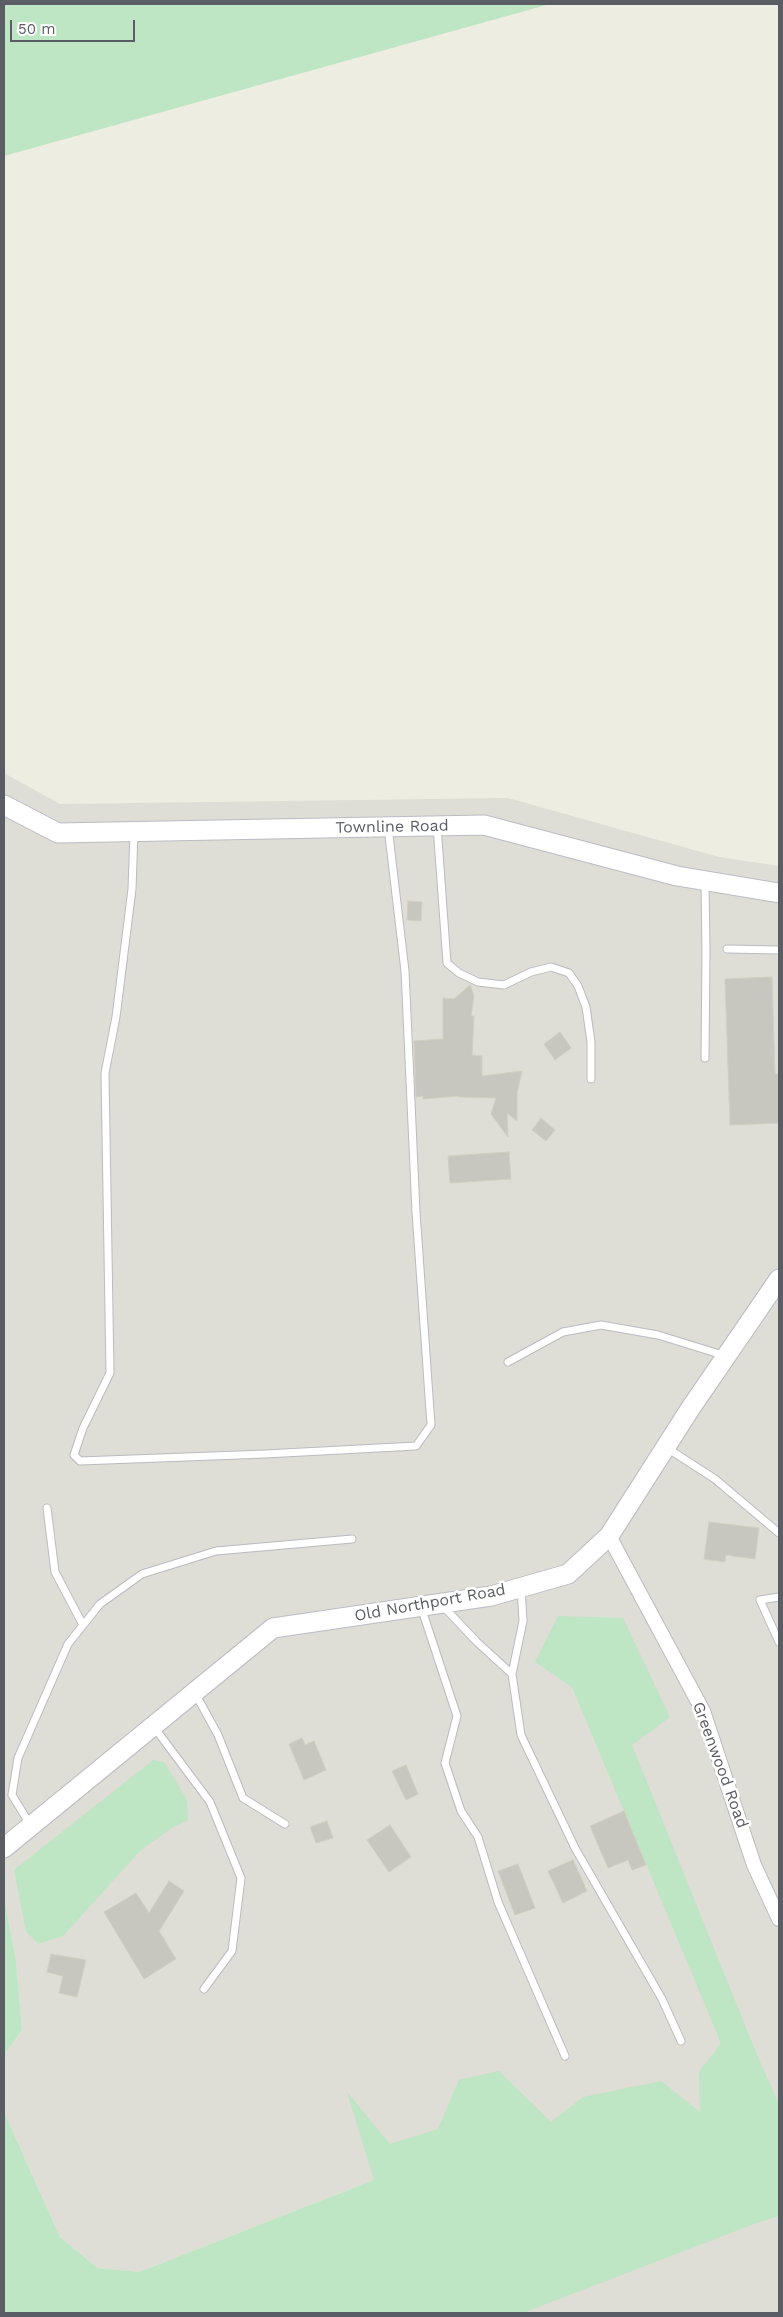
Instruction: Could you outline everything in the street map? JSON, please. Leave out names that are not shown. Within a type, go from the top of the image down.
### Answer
[{"type":"main road","name":"Townline Road","points":[[4,805],[58,833],[484,825],[677,876],[779,893]]},
{"type":"main road","name":"Old Northport Road","points":[[4,1848],[273,1628],[491,1596],[568,1574],[609,1536],[726,1356],[779,1279]]},
{"type":"street","name":"Greenwood Road","points":[[609,1536],[703,1711],[754,1865],[779,1919]]},
{"type":"lane","points":[[437,826],[447,963],[459,973],[478,982],[504,986],[531,972],[551,967],[568,973],[578,986],[586,1007],[591,1042],[592,1079]]},
{"type":"lane","points":[[134,832],[132,889],[116,1017],[105,1074],[110,1373],[82,1428],[74,1455],[80,1461],[416,1446],[431,1425],[416,1212],[405,971],[388,827]]},
{"type":"lane","points":[[705,880],[705,1058]]},
{"type":"lane","points":[[727,949],[779,950]]},
{"type":"lane","points":[[508,1362],[563,1332],[601,1326],[658,1335],[726,1356]]},
{"type":"lane","points":[[667,1448],[715,1479],[779,1533]]},
{"type":"lane","points":[[47,1508],[55,1572],[83,1625]]},
{"type":"lane","points":[[31,1826],[12,1795],[18,1758],[68,1644],[100,1604],[142,1574],[216,1551],[352,1538]]},
{"type":"lane","points":[[521,1587],[523,1621],[512,1674],[521,1734],[575,1848],[662,1999],[681,2041]]},
{"type":"lane","points":[[779,1597],[760,1600],[779,1642]]},
{"type":"lane","points":[[441,1603],[477,1642],[512,1674]]},
{"type":"lane","points":[[421,1606],[457,1716],[445,1763],[461,1811],[478,1837],[498,1902],[565,2056]]},
{"type":"lane","points":[[195,1692],[218,1735],[244,1798],[285,1824]]},
{"type":"lane","points":[[153,1726],[210,1802],[241,1878],[232,1951],[204,1989]]},
{"type":"shaded area","points":[[4,773],[60,804],[508,798],[719,857],[779,866],[779,2313],[430,2313],[374,2180],[139,2272],[98,2268],[60,2237],[4,2112],[4,2055],[22,2030],[16,1960],[4,1898]]},
{"type":"green space","points":[[4,4],[550,4],[4,156]]},
{"type":"green space","points":[[558,1616],[623,1618],[670,1717],[632,1745],[757,2055],[779,2104],[779,2216],[523,2313],[4,2313],[4,2112],[60,2237],[98,2268],[139,2272],[374,2180],[347,2092],[390,2144],[438,2129],[459,2080],[499,2071],[551,2122],[583,2097],[661,2081],[700,2112],[699,2072],[721,2043],[572,1687],[535,1662]]},
{"type":"green space","points":[[153,1760],[164,1762],[187,1800],[188,1820],[173,1827],[141,1850],[63,1936],[38,1944],[26,1931],[14,1870]]},
{"type":"green space","points":[[4,1898],[16,1960],[22,2030],[4,2055]]},
{"type":"building","points":[[408,901],[422,902],[421,921],[407,920]]},
{"type":"building","points":[[772,977],[775,1074],[779,1074],[779,1123],[730,1125],[725,979]]},
{"type":"building","points":[[470,985],[474,996],[471,1016],[474,1016],[472,1055],[482,1056],[482,1076],[522,1071],[517,1093],[517,1121],[507,1113],[508,1137],[491,1114],[496,1098],[458,1096],[423,1099],[423,1096],[416,1097],[414,1041],[443,1039],[443,998],[454,999]]},
{"type":"building","points":[[560,1032],[571,1048],[555,1060],[544,1044]]},
{"type":"building","points":[[541,1118],[555,1130],[546,1141],[532,1130]]},
{"type":"building","points":[[509,1152],[511,1179],[450,1183],[448,1156]]},
{"type":"building","points":[[709,1522],[759,1528],[755,1559],[726,1555],[725,1562],[704,1559]]},
{"type":"building","points":[[302,1738],[305,1745],[314,1741],[326,1770],[304,1780],[289,1744]]},
{"type":"building","points":[[406,1765],[418,1794],[406,1800],[392,1771]]},
{"type":"building","points":[[624,1811],[646,1865],[632,1870],[628,1860],[608,1868],[590,1826]]},
{"type":"building","points":[[327,1821],[333,1838],[316,1843],[310,1827]]},
{"type":"building","points":[[390,1825],[411,1857],[389,1872],[367,1840]]},
{"type":"building","points":[[573,1860],[587,1891],[563,1903],[548,1871]]},
{"type":"building","points":[[518,1864],[535,1908],[515,1915],[498,1871]]},
{"type":"building","points":[[169,1881],[184,1891],[159,1931],[176,1959],[144,1979],[104,1912],[136,1893],[149,1913]]},
{"type":"building","points":[[51,1954],[86,1960],[77,1997],[59,1993],[63,1976],[47,1972]]}]
